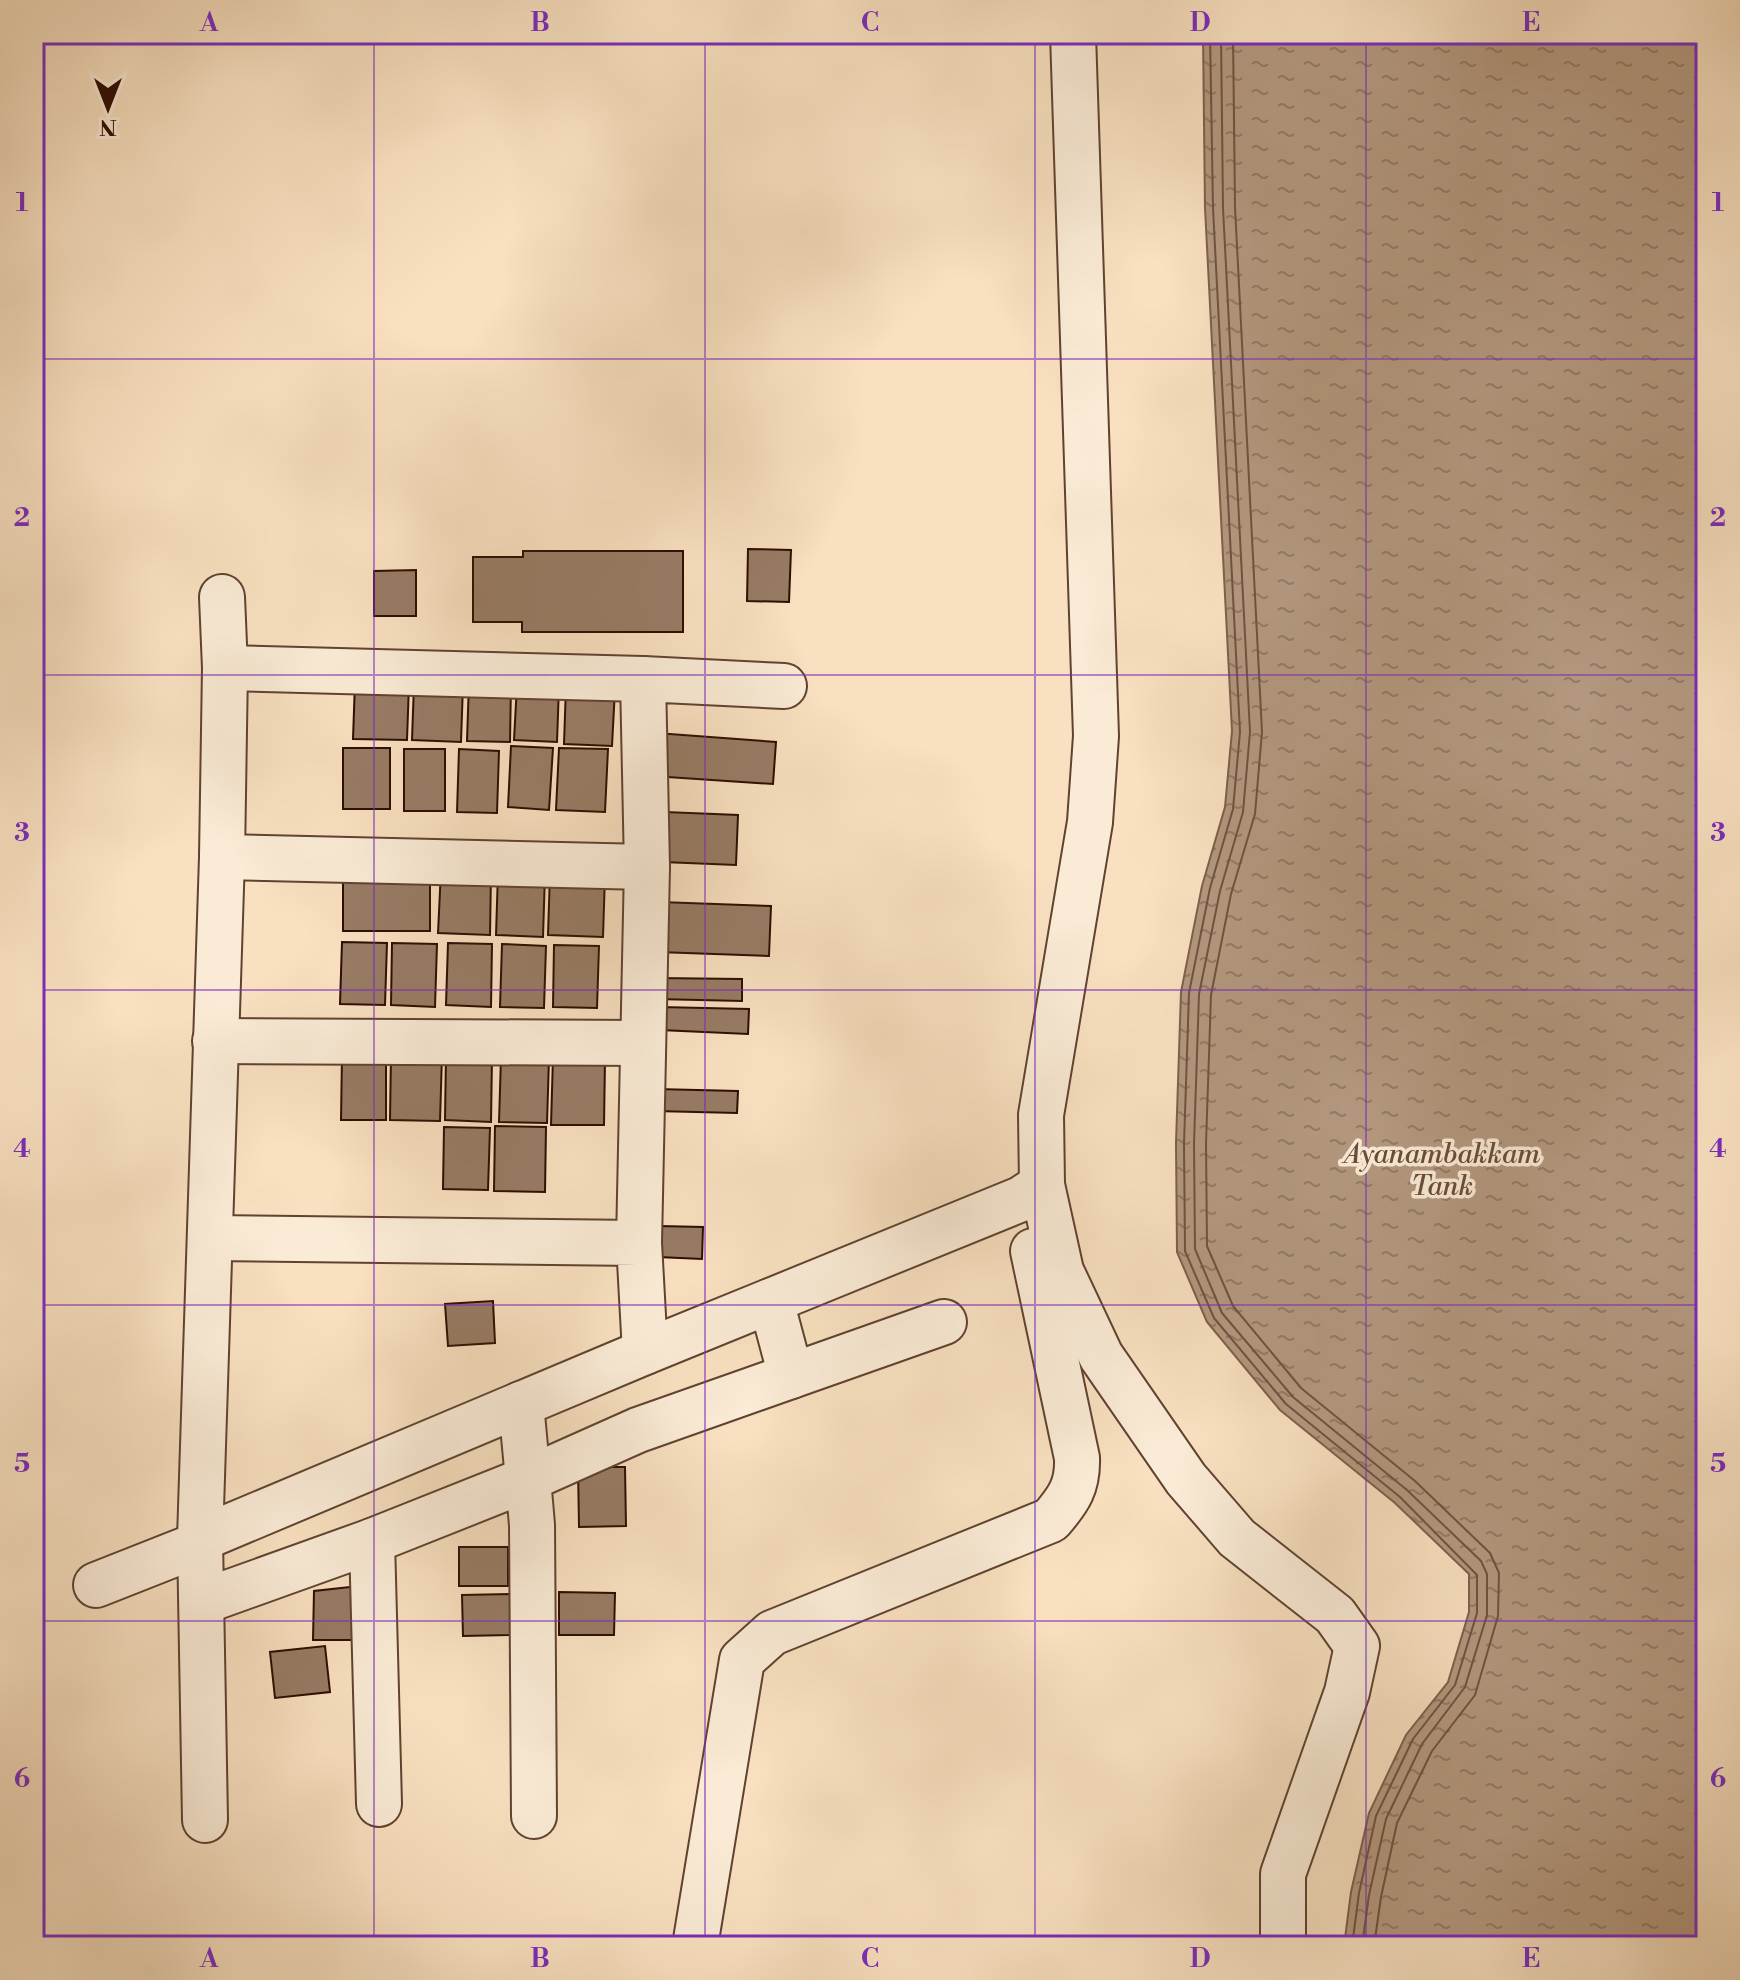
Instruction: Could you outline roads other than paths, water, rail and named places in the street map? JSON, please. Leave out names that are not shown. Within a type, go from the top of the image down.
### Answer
[{"type":"street","points":[[695,1946],[742,1660],[772,1633],[1051,1520],[1070,1498],[1077,1478],[1077,1458],[1032,1192],[1041,1115],[1090,822],[1096,736],[1073,34]]},
{"type":"street","points":[[205,1820],[200,1541],[222,857],[225,668],[222,597]]},
{"type":"street","points":[[225,668],[643,679],[784,686]]},
{"type":"street","points":[[643,679],[647,867],[639,1243],[645,1352]]},
{"type":"street","points":[[222,857],[647,867]]},
{"type":"street","points":[[215,1041],[642,1043]]},
{"type":"street","points":[[96,1585],[1032,1192]]},
{"type":"street","points":[[1032,1192],[1061,1271],[1109,1369],[1186,1479],[1237,1538],[1335,1615],[1357,1646],[1347,1692],[1283,1874],[1283,1946]]},
{"type":"street","points":[[210,1238],[639,1243]]},
{"type":"street","points":[[771,1301],[791,1376]]},
{"type":"street","points":[[202,1602],[372,1541],[528,1479],[638,1430],[944,1322]]},
{"type":"street","points":[[521,1404],[532,1525],[534,1816]]},
{"type":"street","points":[[372,1541],[379,1804]]},
{"type":"water","name":"Ayanambakkam Tank","points":[[1203,34],[1706,34],[1706,1946],[1344,1946],[1351,1892],[1369,1813],[1406,1735],[1448,1682],[1469,1612],[1469,1574],[1395,1503],[1280,1410],[1207,1322],[1177,1252],[1176,1143],[1181,992],[1202,886],[1225,807],[1232,731],[1205,208]]}]
